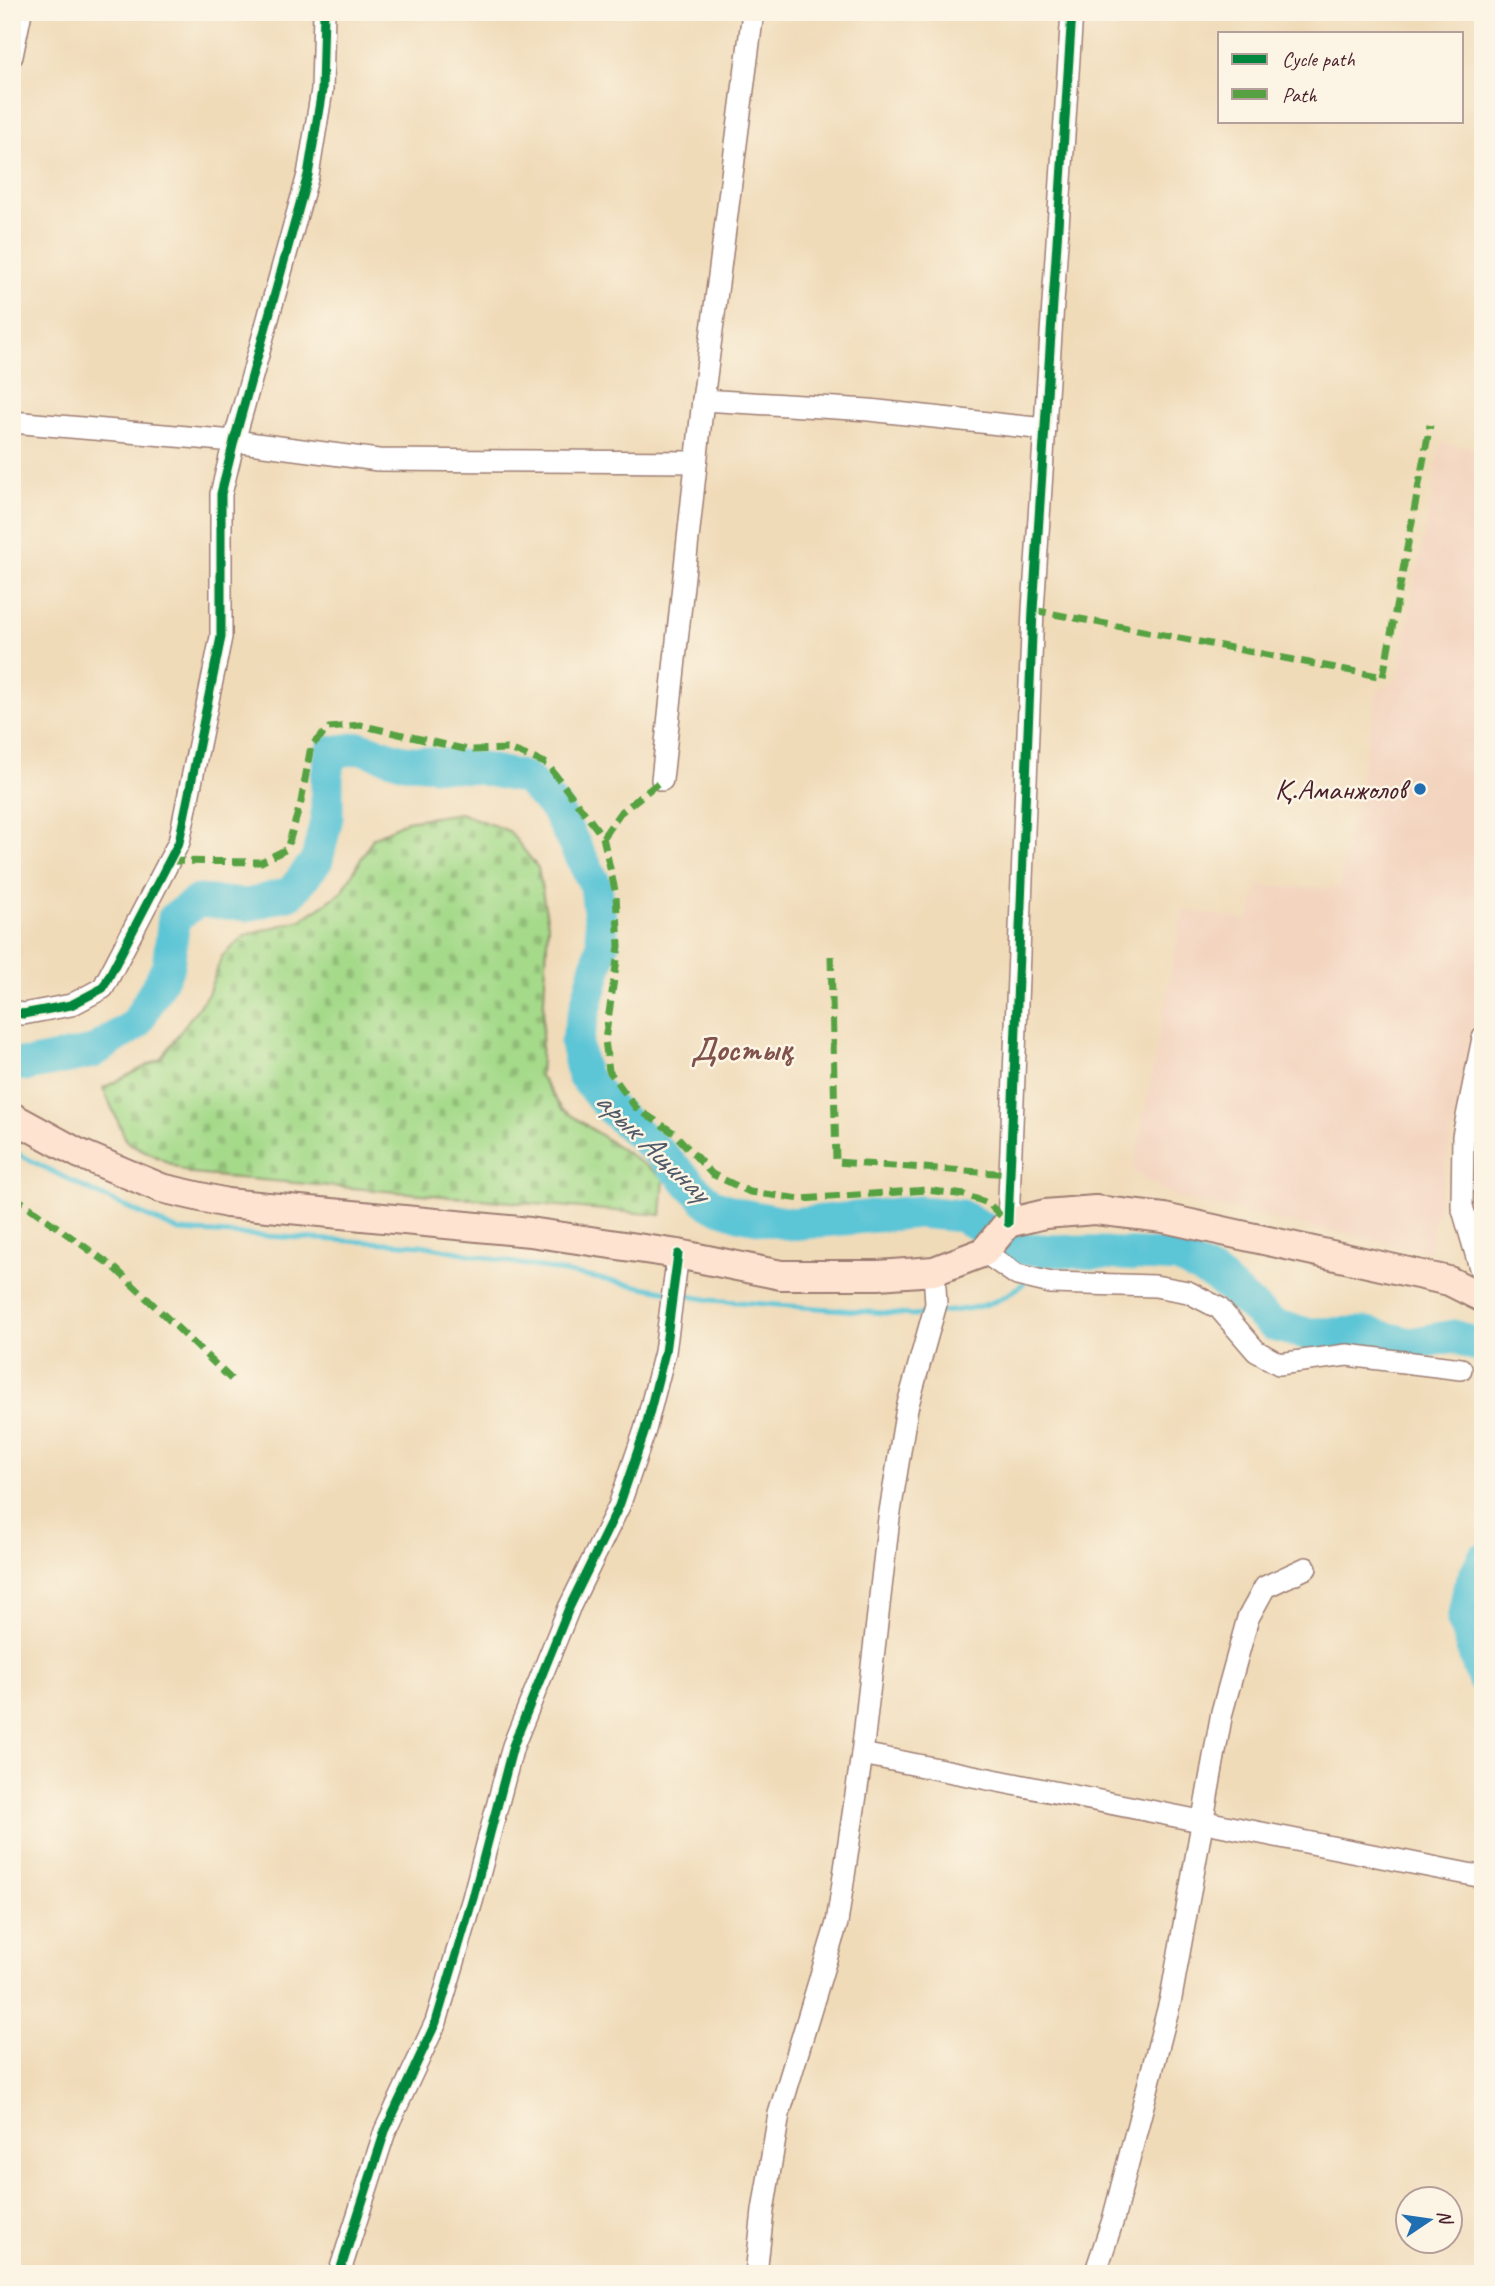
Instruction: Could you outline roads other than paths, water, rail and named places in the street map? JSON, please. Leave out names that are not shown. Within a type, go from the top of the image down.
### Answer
[{"type":"main road","points":[[12,1116],[78,1153],[162,1188],[227,1203],[530,1232],[678,1254],[781,1275],[878,1275],[934,1271],[984,1252],[1009,1223],[1045,1214],[1096,1210],[1164,1218],[1449,1281],[1483,1298]]},
{"type":"street","points":[[12,56],[21,12]]},
{"type":"street","points":[[12,1012],[23,1014],[71,1005],[103,988],[180,842],[220,637],[221,494],[308,175],[322,90],[324,12]]},
{"type":"street","points":[[662,780],[703,400],[753,12]]},
{"type":"street","points":[[1009,1223],[1033,610],[1073,12]]},
{"type":"street","points":[[703,400],[869,410],[1045,429]]},
{"type":"street","points":[[12,422],[234,441],[378,460],[696,462]]},
{"type":"street","points":[[1483,1038],[1463,1136],[1462,1206],[1483,1278]]},
{"type":"street","points":[[984,1252],[1017,1275],[1051,1283],[1155,1286],[1188,1292],[1219,1308],[1256,1351],[1279,1364],[1347,1355],[1461,1369]]},
{"type":"street","points":[[339,2274],[385,2131],[436,2022],[473,1898],[513,1746],[569,1608],[620,1506],[645,1430],[665,1352],[678,1254]]},
{"type":"street","points":[[757,2274],[763,2211],[779,2114],[837,1923],[862,1754],[889,1518],[907,1408],[936,1304],[934,1271]]},
{"type":"street","points":[[1095,2274],[1114,2220],[1171,1998],[1222,1712],[1248,1618],[1265,1587],[1306,1568]]},
{"type":"street","points":[[862,1754],[1483,1877]]},
{"type":"waterway","name":"арык Ащинау","points":[[12,1063],[28,1065],[93,1052],[136,1024],[168,967],[174,918],[198,901],[248,905],[291,893],[317,860],[327,817],[327,776],[331,752],[361,748],[402,761],[478,768],[526,778],[556,809],[596,886],[603,943],[576,1043],[583,1075],[609,1107],[710,1204],[742,1215],[791,1224],[919,1212],[961,1216],[1023,1249],[1178,1257],[1217,1277],[1273,1325],[1307,1334],[1367,1333],[1410,1344],[1454,1336],[1483,1348]]},
{"type":"waterway","points":[[12,1151],[179,1231],[421,1245],[669,1292]]},
{"type":"waterway","points":[[1034,1274],[1061,1251]]},
{"type":"waterway","points":[[940,1312],[985,1305],[1004,1297],[1024,1283]]},
{"type":"waterway","points":[[678,1294],[711,1300],[926,1314]]},
{"type":"waterway","name":"арык Ащинау","points":[[1483,1559],[1469,1588],[1463,1621],[1483,1679]]},
{"type":"place","name":"Қ.Аманжолов","points":[[1420,789]]},
{"type":"district","name":"Достық","points":[[742,1048]]}]
